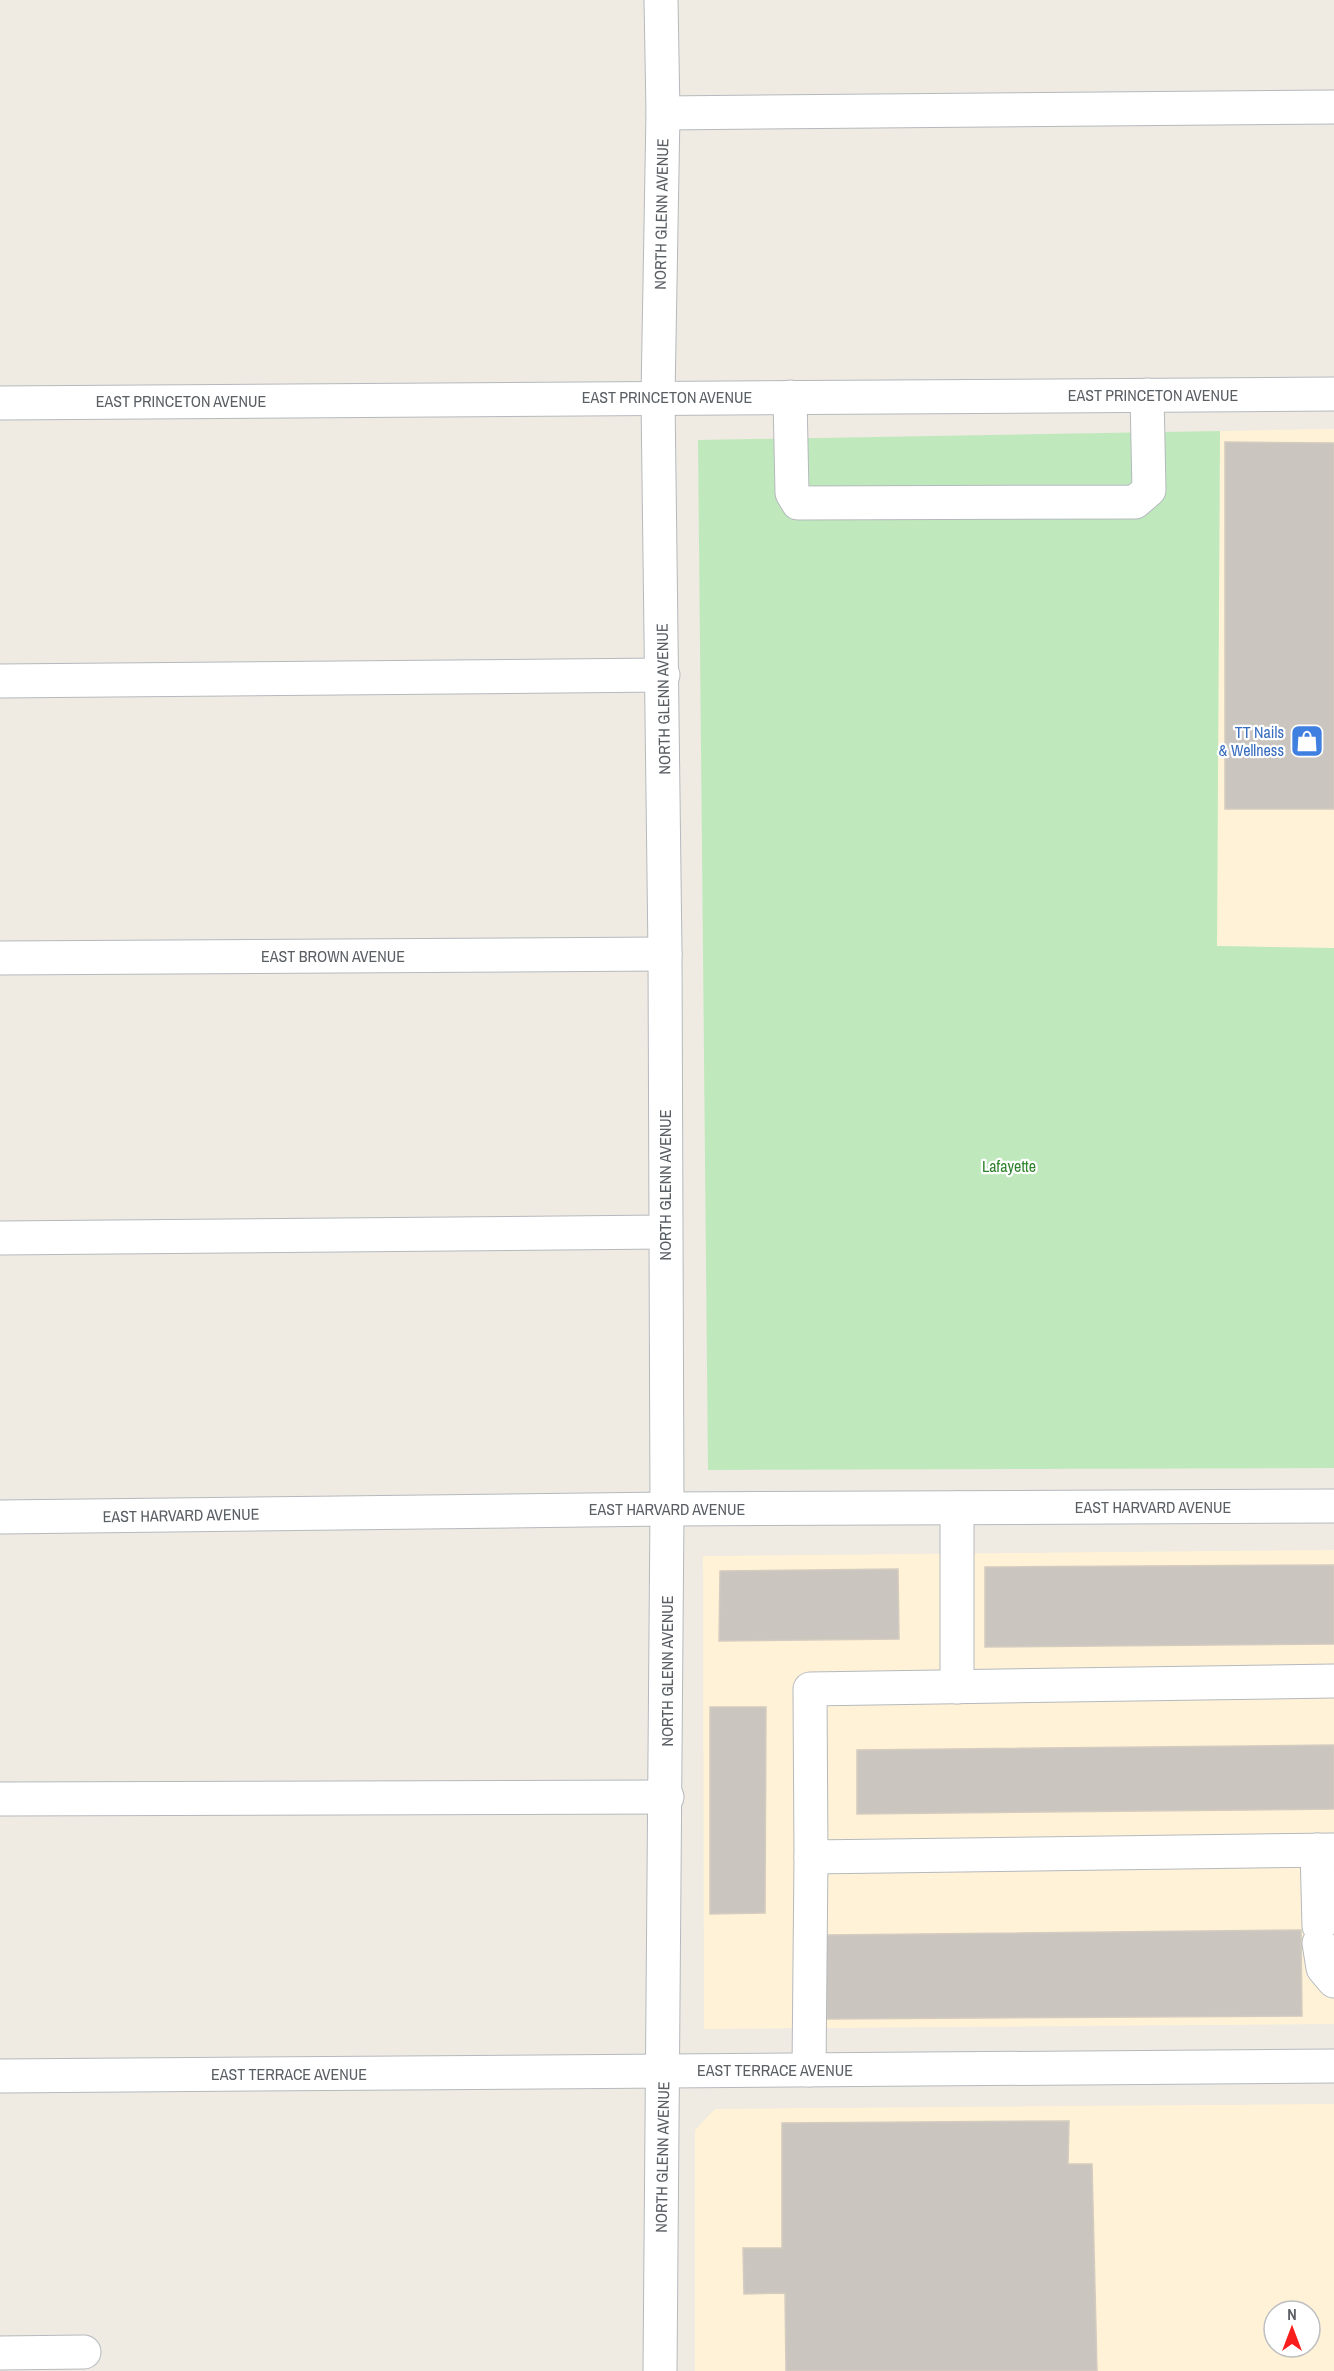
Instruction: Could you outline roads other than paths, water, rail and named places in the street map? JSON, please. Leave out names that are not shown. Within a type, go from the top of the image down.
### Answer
[{"type":"street","name":"NORTH GLENN AVENUE","points":[[660,2371],[668,1509],[664,1232],[666,954],[658,397],[663,113],[661,0]]},
{"type":"street","points":[[663,113],[1334,107]]},
{"type":"street","name":"EAST PRINCETON AVENUE","points":[[0,403],[1334,394]]},
{"type":"street","points":[[790,397],[792,493],[798,503],[1135,502],[1149,490],[1147,395]]},
{"type":"street","points":[[0,681],[663,675]]},
{"type":"street","name":"EAST BROWN AVENUE","points":[[0,958],[666,954]]},
{"type":"street","points":[[0,1238],[664,1232]]},
{"type":"street","name":"EAST HARVARD AVENUE","points":[[0,1517],[668,1509],[1334,1506]]},
{"type":"street","points":[[957,1508],[957,1687]]},
{"type":"street","points":[[809,2070],[810,1689],[1334,1681]]},
{"type":"street","points":[[0,1799],[667,1797]]},
{"type":"street","points":[[811,1857],[1325,1850],[1319,1934],[1323,1968],[1334,1981]]},
{"type":"street","name":"EAST TERRACE AVENUE","points":[[0,2076],[1334,2066]]},
{"type":"street","points":[[0,2354],[84,2352]]},
{"type":"place","name":"TT Nails & Wellness","points":[[1307,741]]},
{"type":"park label","name":"Lafayette","points":[[1009,1166]]}]
